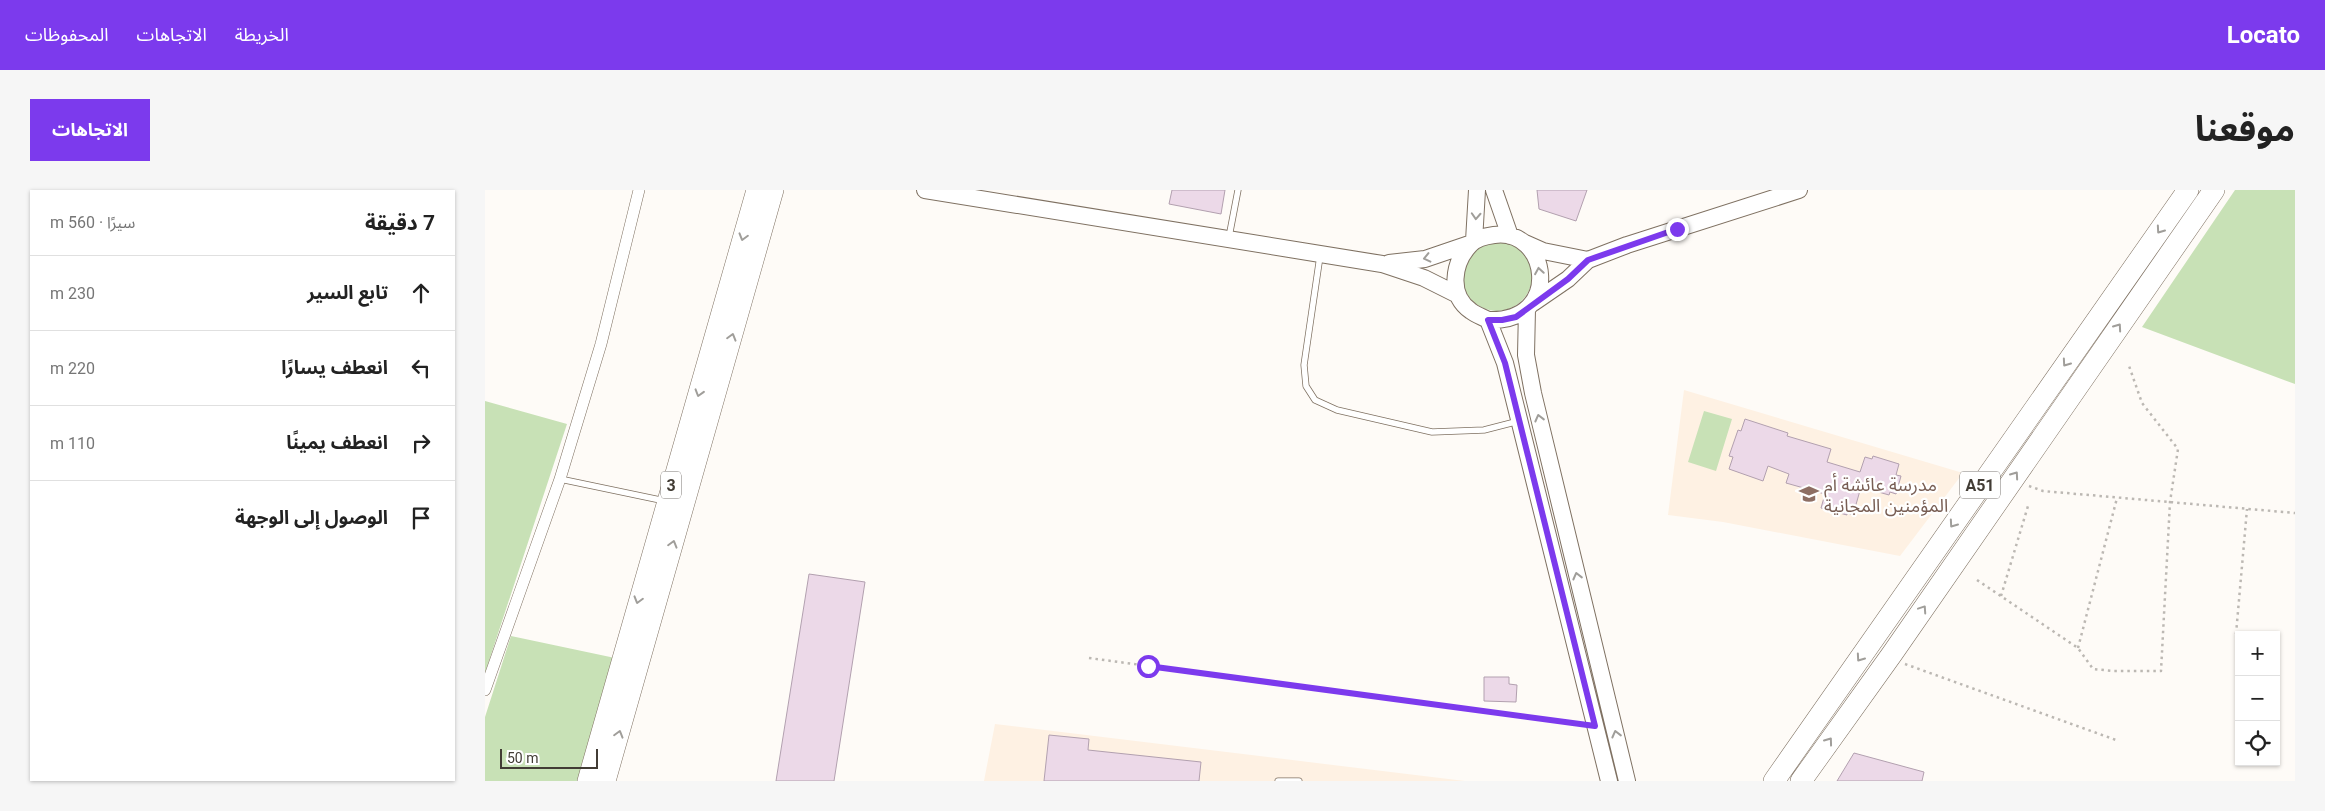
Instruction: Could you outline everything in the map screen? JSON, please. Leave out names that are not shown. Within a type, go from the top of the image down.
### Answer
[{"type":"highway","name":"A51","points":[[1774,781],[2188,190]]},
{"type":"highway","name":"A51","points":[[1801,781],[1892,654],[2214,190]]},
{"type":"main road","name":"3","points":[[587,781],[656,571],[738,285],[756,190]]},
{"type":"main road","name":"3","points":[[606,781],[656,571],[666,502],[738,285],[774,190]]},
{"type":"main road","points":[[925,190],[1382,264],[1424,278],[1458,295],[1471,311],[1488,320],[1516,317],[1568,279],[1588,260],[1627,245],[1799,190]]},
{"type":"main road","points":[[1458,295],[1454,277],[1459,258],[1472,242],[1477,190]]},
{"type":"main road","points":[[1494,190],[1515,238],[1533,252],[1540,268],[1540,286],[1530,306],[1526,355],[1533,394],[1627,781]]},
{"type":"main road","points":[[1382,264],[1425,259],[1486,236],[1498,234],[1515,238],[1543,251],[1588,260]]},
{"type":"main road","points":[[1488,320],[1505,363],[1609,781]]},
{"type":"street","points":[[485,690],[560,479],[601,344],[639,190]]},
{"type":"lane","points":[[1229,239],[1238,190]]},
{"type":"lane","points":[[1320,254],[1304,365],[1306,386],[1315,400],[1337,410],[1432,432],[1484,430],[1519,421]]},
{"type":"lane","points":[[560,479],[666,502]]},
{"type":"lane","points":[[1278,781],[1299,781]]},
{"type":"path","points":[[1977,580],[2078,648],[2093,669],[2161,671],[2170,502],[2178,449],[2142,403],[2128,363]]},
{"type":"path","points":[[2012,480],[2043,492],[2295,513]]},
{"type":"path","points":[[2078,648],[2117,498]]},
{"type":"path","points":[[2001,596],[2028,506]]},
{"type":"path","points":[[2236,631],[2247,509]]},
{"type":"path","points":[[1892,654],[1906,664],[2116,740]]},
{"type":"path","points":[[1089,658],[1595,726]]},
{"type":"shaded area","name":"مدرسة عائشة أم المؤمنين المجانية","points":[[1684,390],[1963,473],[1900,556],[1723,522],[1668,515]]},
{"type":"shaded area","points":[[995,724],[1465,781],[984,781]]},
{"type":"green space","points":[[2235,190],[2295,190],[2295,384],[2142,327]]},
{"type":"green space","points":[[1497,241],[1510,244],[1522,251],[1529,263],[1532,276],[1529,289],[1522,301],[1510,308],[1497,311],[1484,308],[1472,301],[1465,289],[1462,276],[1465,263],[1472,251],[1484,244]]},
{"type":"green space","points":[[485,401],[567,424],[485,673]]},
{"type":"green space","points":[[1704,411],[1732,419],[1716,471],[1688,462]]},
{"type":"green space","points":[[511,636],[615,658],[578,781],[485,781],[485,717]]},
{"type":"building","points":[[1172,190],[1225,190],[1221,214],[1169,204]]},
{"type":"building","points":[[1537,190],[1587,190],[1576,221],[1539,209]]},
{"type":"building","points":[[1745,419],[1788,433],[1787,436],[1831,449],[1827,462],[1860,472],[1865,457],[1872,459],[1873,456],[1899,464],[1896,475],[1901,476],[1896,494],[1890,492],[1889,495],[1861,487],[1853,515],[1847,513],[1847,515],[1821,508],[1825,494],[1786,483],[1789,474],[1768,466],[1763,481],[1729,469],[1733,457],[1729,456],[1738,430],[1741,431]]},
{"type":"building","points":[[809,574],[865,582],[834,781],[776,781]]},
{"type":"building","points":[[1484,677],[1509,677],[1509,684],[1517,685],[1516,702],[1484,701]]},
{"type":"building","points":[[1049,735],[1089,739],[1088,750],[1201,762],[1199,781],[1044,781]]},
{"type":"building","points":[[1854,753],[1924,772],[1922,781],[1837,781]]},
{"type":"place","name":"مدرسة عائشة أم المؤمنين المجانية","points":[[1809,494]]},
{"type":"route","points":[[1148,666],[1595,726],[1505,363],[1488,320],[1516,317],[1533,302],[1568,279],[1588,260],[1677,229]]}]
